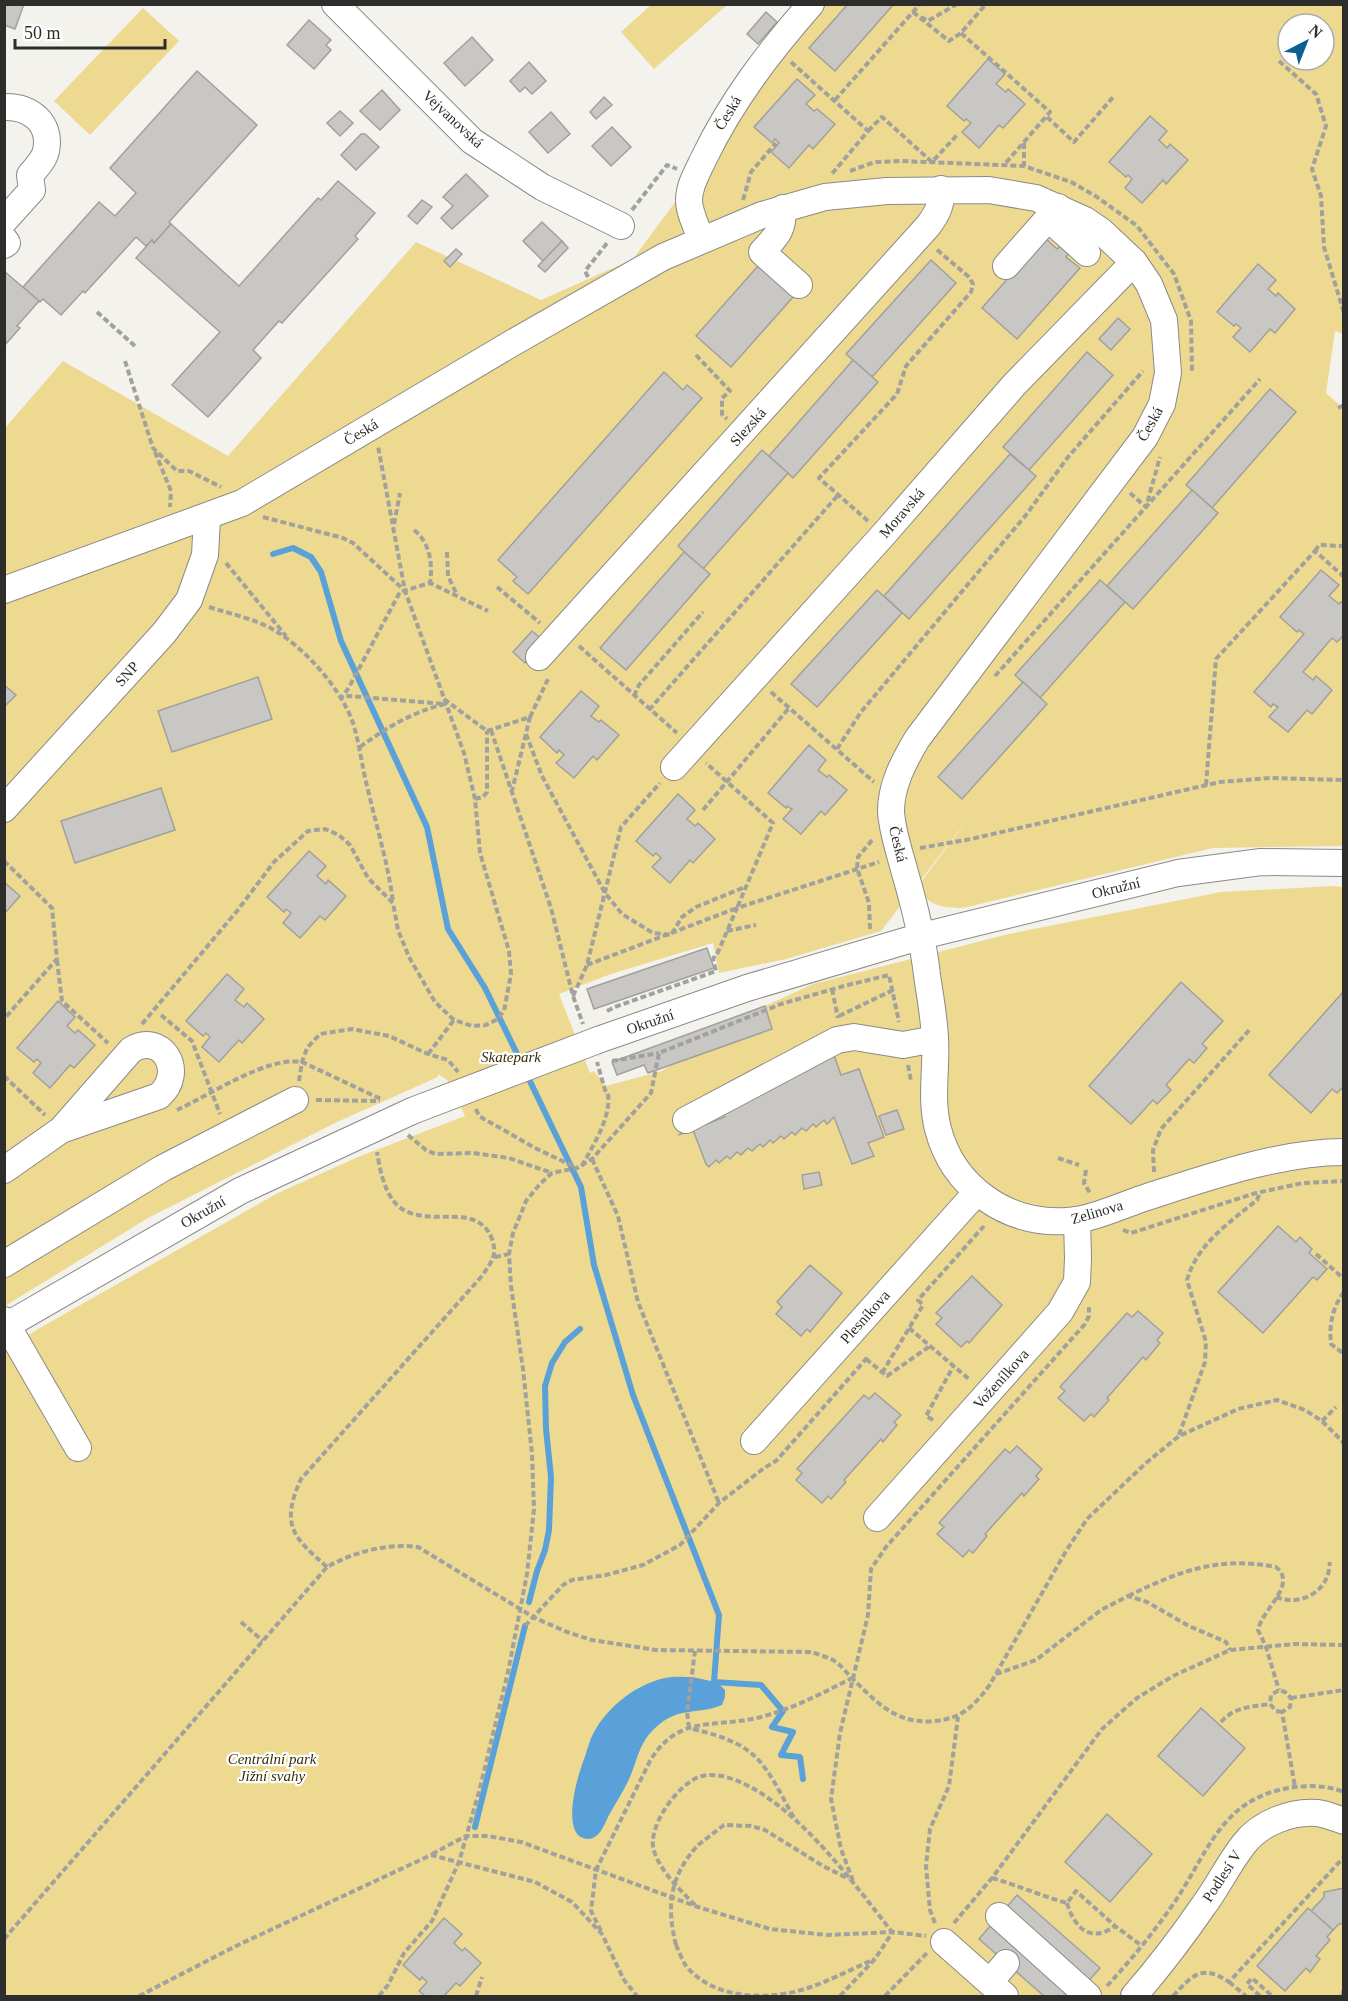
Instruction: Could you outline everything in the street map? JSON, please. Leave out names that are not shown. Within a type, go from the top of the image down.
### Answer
[{"type":"street","name":"Vejvanovská","points":[[335,4],[472,141],[542,187],[621,226]]},
{"type":"street","name":"Česká","points":[[701,239],[689,208],[689,198],[693,183],[720,125],[751,76],[811,4]]},
{"type":"street","points":[[4,107],[25,109],[36,117],[45,131],[46,143],[45,154],[30,175],[32,190],[4,221]]},
{"type":"street","name":"Česká","points":[[4,590],[163,533],[207,529],[242,503],[374,425],[644,267],[701,239],[783,208],[825,198],[887,191],[941,189],[1001,192],[1036,198],[1053,213],[1101,231],[1134,262],[1149,284],[1164,320],[1168,373],[1162,404],[1145,437],[925,728],[909,752],[896,780],[892,799],[893,824],[910,849],[922,936]]},
{"type":"street","name":"Slezská","points":[[542,654],[928,226],[942,200],[941,189]]},
{"type":"street","points":[[783,208],[783,224],[780,231],[762,252],[799,285]]},
{"type":"street","points":[[1006,266],[1053,213],[1087,253]]},
{"type":"street","points":[[4,239],[7,243],[4,245]]},
{"type":"street","name":"Moravská","points":[[674,767],[884,534],[1014,385],[1134,262]]},
{"type":"street","name":"SNP","points":[[4,809],[164,633],[189,600],[200,574],[207,529]]},
{"type":"street","name":"Okružní","points":[[6,1324],[240,1191],[393,1119],[596,1039],[757,985],[922,936],[1178,873],[1261,862],[1344,863]]},
{"type":"street","name":"Zelinova","points":[[922,936],[935,1039],[933,1098],[938,1129],[943,1146],[956,1168],[969,1201],[995,1206],[1024,1217],[1054,1221],[1077,1220],[1178,1187],[1275,1160],[1344,1152]]},
{"type":"street","points":[[686,1120],[832,1042],[840,1028],[854,1037],[903,1045],[935,1039]]},
{"type":"street","points":[[4,1170],[61,1130],[130,1050],[143,1045],[162,1051],[171,1069],[170,1083],[165,1090],[150,1101],[61,1130]]},
{"type":"street","points":[[4,1263],[163,1168],[295,1100]]},
{"type":"street","name":"Plesníkova","points":[[754,1442],[969,1201]]},
{"type":"street","name":"Voženílkova","points":[[877,1518],[1060,1312],[1077,1282],[1077,1220]]},
{"type":"street","points":[[6,1324],[78,1448]]},
{"type":"street","name":"Podlesí V","points":[[1134,1996],[1156,1971],[1206,1902],[1243,1845],[1257,1831],[1278,1820],[1308,1813],[1320,1813],[1344,1821]]},
{"type":"street","points":[[999,1916],[1088,1996]]},
{"type":"street","points":[[943,1940],[998,1989],[1006,1963]]},
{"type":"path","points":[[835,100],[920,4]]},
{"type":"path","points":[[912,12],[928,21],[957,4]]},
{"type":"path","points":[[912,12],[949,41],[961,33],[986,4]]},
{"type":"path","points":[[961,33],[1050,112],[1004,165]]},
{"type":"path","points":[[775,48],[868,131]]},
{"type":"path","points":[[1291,72],[1316,94],[1326,126],[1312,169],[1321,196],[1324,247],[1344,313]]},
{"type":"path","points":[[1047,117],[1074,142],[1114,96]]},
{"type":"path","points":[[837,176],[827,180],[882,117],[932,162]]},
{"type":"path","points":[[932,162],[958,134]]},
{"type":"path","points":[[1024,142],[1024,166]]},
{"type":"path","points":[[752,200],[741,204],[751,172],[776,143]]},
{"type":"path","points":[[846,172],[875,162],[1024,166],[1071,182],[1097,197],[1137,226],[1174,274],[1191,321],[1193,366],[1190,378]]},
{"type":"path","points":[[643,195],[667,165]]},
{"type":"path","points":[[884,534],[819,478],[897,394],[906,366],[971,292],[973,284],[969,277],[931,244]]},
{"type":"path","points":[[97,312],[136,347]]},
{"type":"path","points":[[696,355],[730,391],[722,398],[722,414]]},
{"type":"path","points":[[125,361],[153,448],[171,492],[170,507],[166,516],[159,520],[163,533]]},
{"type":"path","points":[[837,749],[861,712],[1026,515],[1068,457],[1143,371]]},
{"type":"path","points":[[990,681],[1260,379]]},
{"type":"path","points":[[1338,408],[1344,405]]},
{"type":"path","points":[[207,529],[257,603],[290,641],[322,672],[341,698],[360,747],[367,789],[388,867],[398,930],[435,1002],[454,1020],[472,1026],[486,1025],[496,1020],[504,1011],[511,974],[509,951],[480,853],[475,800],[464,753],[405,591],[374,425]]},
{"type":"path","points":[[153,448],[177,471],[189,471],[233,493],[251,513],[343,538],[353,543],[405,591]]},
{"type":"path","points":[[1146,507],[1159,460],[1164,451]]},
{"type":"path","points":[[1113,479],[1146,507]]},
{"type":"path","points":[[393,528],[400,493]]},
{"type":"path","points":[[649,710],[838,495]]},
{"type":"path","points":[[414,530],[420,534],[429,557],[432,571],[430,583]]},
{"type":"path","points":[[1206,785],[1216,659],[1320,545],[1344,546]]},
{"type":"path","points":[[1314,551],[1344,577]]},
{"type":"path","points":[[447,552],[448,576],[457,596]]},
{"type":"path","points":[[341,698],[400,592],[430,583],[488,611]]},
{"type":"path","points":[[189,600],[273,628],[290,641]]},
{"type":"path","points":[[634,696],[639,685],[703,612]]},
{"type":"path","points":[[512,792],[530,717],[556,662],[542,654]]},
{"type":"path","points":[[755,677],[878,785]]},
{"type":"path","points":[[341,698],[349,696],[444,701],[489,731],[551,908],[573,996],[583,1025],[596,1039],[604,1090],[608,1093],[608,1111],[602,1127],[579,1167]]},
{"type":"path","points":[[360,747],[390,725],[444,701]]},
{"type":"path","points":[[703,810],[789,708]]},
{"type":"path","points":[[489,731],[530,717]]},
{"type":"path","points":[[475,800],[483,797],[487,792],[489,731]]},
{"type":"path","points":[[526,734],[542,776],[605,893],[622,914],[653,933],[671,935],[682,917],[696,907],[745,887]]},
{"type":"path","points":[[573,996],[587,964],[621,827],[674,767]]},
{"type":"path","points":[[596,1039],[615,1006],[716,971],[713,958],[718,952],[737,908],[910,849],[929,848],[1220,782],[1270,778],[1344,780]]},
{"type":"path","points":[[140,1027],[237,911],[274,861],[309,831],[325,829],[350,845],[368,878],[393,903]]},
{"type":"path","points":[[870,932],[869,903],[857,868],[858,856],[878,833]]},
{"type":"path","points":[[4,861],[52,908],[62,1001],[124,1058]]},
{"type":"path","points":[[727,931],[756,925]]},
{"type":"path","points":[[4,1019],[57,959]]},
{"type":"path","points":[[596,1039],[659,1053],[781,1004],[889,975],[912,1087]]},
{"type":"path","points":[[832,989],[840,1028],[892,990]]},
{"type":"path","points":[[161,1015],[192,1041],[220,1114],[231,1134]]},
{"type":"path","points":[[428,1054],[454,1020]]},
{"type":"path","points":[[1153,1175],[1153,1150],[1161,1129],[1251,1028]]},
{"type":"path","points":[[166,1112],[177,1110],[270,1064],[290,1060],[302,1062],[384,1101],[295,1100],[302,1062],[308,1048],[320,1034],[352,1029],[389,1036],[428,1054],[448,1060],[461,1079]]},
{"type":"path","points":[[393,1119],[412,1140],[435,1154],[472,1153],[509,1158],[552,1173],[579,1167],[592,1159],[651,1093],[659,1053]]},
{"type":"path","points":[[4,1076],[61,1130]]},
{"type":"path","points":[[474,1107],[479,1116],[535,1148],[579,1167]]},
{"type":"path","points":[[327,1567],[304,1547],[292,1529],[290,1512],[293,1496],[301,1479],[482,1276],[495,1257],[494,1245],[488,1229],[482,1222],[474,1218],[432,1218],[414,1214],[401,1209],[391,1199],[380,1167],[393,1119]]},
{"type":"path","points":[[1058,1158],[1079,1165]]},
{"type":"path","points":[[592,1159],[618,1216],[638,1302],[719,1503]]},
{"type":"path","points":[[1086,1170],[1084,1184],[1095,1197]]},
{"type":"path","points":[[379,1996],[388,1985],[404,1953],[432,1921],[459,1862],[480,1788],[508,1672],[527,1574],[534,1509],[532,1454],[523,1369],[510,1286],[509,1254],[513,1233],[526,1201],[552,1173]]},
{"type":"path","points":[[1116,1227],[1131,1233],[1260,1192],[1303,1183],[1344,1181]]},
{"type":"path","points":[[1179,1436],[1205,1362],[1206,1342],[1187,1280],[1200,1252],[1215,1235],[1257,1200],[1260,1192]]},
{"type":"path","points":[[882,1373],[922,1305],[918,1300],[984,1226],[969,1201]]},
{"type":"path","points":[[495,1257],[509,1254]]},
{"type":"path","points":[[1316,1254],[1344,1279]]},
{"type":"path","points":[[1344,1292],[1331,1317],[1330,1335],[1331,1344],[1344,1354]]},
{"type":"path","points":[[853,1881],[841,1849],[831,1799],[840,1733],[868,1616],[872,1569],[886,1547],[901,1533],[1085,1324],[1089,1316],[1089,1305]]},
{"type":"path","points":[[909,1328],[976,1386]]},
{"type":"path","points":[[525,1626],[535,1618],[551,1598],[572,1580],[606,1575],[643,1565],[680,1545],[719,1503],[776,1461],[866,1357],[887,1376],[930,1346]]},
{"type":"path","points":[[941,1414],[932,1421],[926,1416],[954,1365]]},
{"type":"path","points":[[4,1939],[327,1567],[346,1556],[400,1545],[418,1547],[520,1610],[567,1632],[592,1640],[656,1650],[812,1652],[835,1661],[874,1700],[901,1718],[925,1722],[958,1717],[980,1698],[1066,1551],[1088,1519],[1146,1463],[1179,1436],[1238,1408],[1277,1400],[1305,1410],[1322,1421],[1344,1443]]},
{"type":"path","points":[[1322,1421],[1336,1407]]},
{"type":"path","points":[[995,1674],[1036,1660],[1101,1610],[1172,1575],[1229,1563],[1276,1567],[1285,1578],[1284,1585],[1259,1624],[1258,1630],[1266,1647],[1279,1690]]},
{"type":"path","points":[[1276,1597],[1285,1601],[1312,1595],[1326,1580],[1330,1563]]},
{"type":"path","points":[[1128,1596],[1147,1602],[1189,1626],[1226,1642],[1230,1650]]},
{"type":"path","points":[[241,1622],[263,1641]]},
{"type":"path","points":[[1066,1903],[1022,1886],[992,1878],[1102,1729],[1137,1698],[1173,1676],[1230,1650],[1295,1644],[1344,1645]]},
{"type":"path","points":[[689,1728],[687,1712],[695,1651]]},
{"type":"path","points":[[637,1996],[624,1980],[591,1911],[596,1870],[657,1748],[667,1738],[689,1728],[757,1718],[813,1699],[852,1678]]},
{"type":"path","points":[[1279,1690],[1291,1698]]},
{"type":"path","points":[[1279,1690],[1271,1695],[1270,1704],[1276,1711],[1282,1712],[1290,1707],[1291,1698]]},
{"type":"path","points":[[1291,1698],[1344,1690]]},
{"type":"path","points":[[1221,1722],[1229,1713],[1239,1709],[1270,1704]]},
{"type":"path","points":[[1282,1712],[1295,1787]]},
{"type":"path","points":[[943,1940],[930,1910],[926,1866],[930,1829],[949,1786],[958,1717]]},
{"type":"path","points":[[689,1728],[729,1739],[752,1752],[767,1768],[795,1819]]},
{"type":"path","points":[[698,1907],[674,1884],[653,1850],[652,1838],[672,1800],[682,1787],[697,1778],[710,1775],[747,1786],[795,1819],[853,1881],[893,1932]]},
{"type":"path","points":[[853,1881],[823,1866],[765,1830],[751,1826],[724,1825],[698,1845],[686,1859],[673,1886],[671,1917],[676,1945],[685,1964],[700,1980],[717,1990],[744,1996],[783,1994],[810,1988],[875,1959]]},
{"type":"path","points":[[139,1996],[277,1926],[466,1836],[488,1836],[521,1842],[698,1907],[770,1929],[826,1935],[893,1932],[943,1940]]},
{"type":"path","points":[[431,1854],[535,1882],[572,1902],[602,1934]]},
{"type":"path","points":[[1229,1982],[1344,1857]]},
{"type":"path","points":[[1066,1903],[1076,1891],[1115,1926],[1142,1946]]},
{"type":"path","points":[[1066,1903],[1071,1919],[1087,1932],[1096,1934],[1115,1926]]},
{"type":"path","points":[[840,1996],[875,1959],[893,1932]]},
{"type":"path","points":[[1173,1996],[1192,1976],[1204,1973],[1220,1976],[1246,1996]]},
{"type":"path","points":[[476,1996],[482,1977]]},
{"type":"path","points":[[1260,1996],[1247,1984],[1252,1978],[1272,1996]]},
{"type":"path","points":[[1342,1996],[1344,1988]]},
{"type":"green space","points":[[651,5],[727,5],[654,69],[621,32]]},
{"type":"green space","points":[[821,5],[1343,5],[1344,334],[1335,331],[1326,393],[1344,409],[1343,846],[1213,848],[963,908],[935,904],[925,896],[921,882],[972,814],[881,931],[786,959],[719,973],[713,943],[611,974],[559,994],[590,1073],[594,1071],[606,1086],[662,1071],[765,1006],[813,984],[1009,934],[1221,892],[1343,887],[1343,1996],[5,1996],[5,1350],[278,1193],[358,1157],[465,1116],[447,1080],[438,1074],[438,1077],[337,1122],[148,1218],[5,1306],[5,428],[63,361],[228,456],[416,242],[541,300],[633,259]]},
{"type":"green space","points":[[143,8],[179,41],[90,135],[54,101]]},
{"type":"water","points":[[668,1677],[692,1677],[719,1684],[725,1690],[722,1705],[679,1714],[654,1729],[643,1744],[627,1784],[602,1830],[593,1838],[583,1838],[573,1825],[573,1803],[589,1743],[600,1722],[615,1705],[644,1685]]},
{"type":"building","points":[[4,4],[24,4],[15,29],[4,25]]},
{"type":"building","points":[[848,4],[894,4],[835,71],[809,48]]},
{"type":"building","points":[[766,12],[777,22],[758,44],[747,34]]},
{"type":"building","points":[[309,20],[331,40],[326,45],[331,50],[314,69],[287,45]]},
{"type":"building","points":[[472,37],[493,60],[465,86],[444,63]]},
{"type":"building","points":[[988,59],[1005,74],[996,84],[1006,92],[1008,89],[1025,104],[1003,128],[999,125],[979,148],[962,132],[971,123],[966,119],[964,121],[947,106]]},
{"type":"building","points":[[529,62],[546,81],[532,94],[525,87],[520,92],[510,81]]},
{"type":"building","points":[[197,71],[257,125],[169,222],[171,224],[154,243],[152,240],[146,246],[136,237],[85,293],[83,291],[61,315],[43,299],[40,302],[23,287],[99,202],[115,216],[136,193],[110,168]]},
{"type":"building","points":[[797,79],[815,95],[806,104],[814,111],[817,109],[835,124],[813,149],[809,145],[789,168],[771,152],[779,143],[775,139],[772,143],[754,127]]},
{"type":"building","points":[[382,90],[400,110],[380,130],[360,111]]},
{"type":"building","points":[[604,97],[612,105],[596,119],[590,112]]},
{"type":"building","points":[[340,111],[353,123],[340,136],[327,123]]},
{"type":"building","points":[[551,112],[570,134],[548,153],[529,132]]},
{"type":"building","points":[[1150,116],[1167,131],[1159,140],[1167,148],[1170,144],[1188,160],[1166,184],[1163,180],[1142,203],[1125,188],[1132,179],[1128,175],[1126,177],[1109,162]]},
{"type":"building","points":[[612,127],[631,147],[611,166],[592,146]]},
{"type":"building","points":[[361,134],[365,134],[379,147],[356,170],[341,155]]},
{"type":"building","points":[[466,174],[488,196],[452,229],[441,218],[453,206],[443,197]]},
{"type":"building","points":[[338,181],[375,213],[355,236],[358,239],[282,323],[279,321],[253,350],[261,358],[208,417],[172,385],[220,332],[136,258],[171,224],[239,286],[318,198],[321,200]]},
{"type":"building","points":[[422,200],[432,207],[417,224],[408,216]]},
{"type":"building","points":[[542,222],[562,241],[543,261],[523,241]]},
{"type":"building","points":[[1044,237],[1057,249],[1063,243],[1071,250],[1066,257],[1080,268],[1017,339],[982,308]]},
{"type":"building","points":[[562,241],[568,248],[545,272],[538,266]]},
{"type":"building","points":[[456,249],[462,254],[450,267],[444,261]]},
{"type":"building","points":[[931,260],[956,283],[872,377],[846,354]]},
{"type":"building","points":[[1258,264],[1276,280],[1268,289],[1276,296],[1278,293],[1295,309],[1275,333],[1270,329],[1250,352],[1233,337],[1241,328],[1236,324],[1234,326],[1217,312]]},
{"type":"building","points":[[758,266],[793,297],[731,367],[696,336]]},
{"type":"building","points":[[4,271],[39,301],[17,326],[20,328],[4,346]]},
{"type":"building","points":[[1118,318],[1130,329],[1111,350],[1099,339]]},
{"type":"building","points":[[1087,352],[1113,375],[1029,470],[1003,447]]},
{"type":"building","points":[[853,360],[878,382],[793,478],[769,456]]},
{"type":"building","points":[[664,372],[683,390],[687,385],[702,398],[528,594],[513,581],[517,577],[498,560]]},
{"type":"building","points":[[1270,389],[1296,412],[1212,508],[1186,485]]},
{"type":"building","points":[[762,450],[788,473],[703,569],[678,546]]},
{"type":"building","points":[[1010,454],[1036,476],[909,619],[884,596]]},
{"type":"building","points":[[1192,490],[1218,513],[1133,609],[1107,586]]},
{"type":"building","points":[[684,552],[710,574],[626,670],[600,648]]},
{"type":"building","points":[[1321,570],[1339,585],[1329,596],[1339,604],[1341,602],[1344,604],[1344,635],[1337,642],[1332,638],[1303,672],[1313,680],[1316,676],[1332,690],[1312,714],[1307,710],[1288,732],[1269,717],[1278,707],[1273,704],[1271,707],[1254,692],[1304,634],[1299,630],[1297,632],[1280,617]]},
{"type":"building","points":[[1100,580],[1125,602],[1040,698],[1015,675]]},
{"type":"building","points":[[877,590],[902,613],[817,707],[791,684]]},
{"type":"building","points":[[532,631],[544,641],[525,663],[513,652]]},
{"type":"building","points":[[258,677],[272,719],[172,752],[158,711]]},
{"type":"building","points":[[1023,682],[1047,704],[962,799],[938,777]]},
{"type":"building","points":[[4,685],[16,695],[4,707]]},
{"type":"building","points":[[581,691],[599,706],[591,716],[599,722],[601,720],[619,735],[597,760],[593,756],[574,778],[556,763],[564,755],[559,750],[557,753],[540,737]]},
{"type":"building","points":[[809,745],[826,760],[818,770],[827,777],[829,775],[847,790],[825,815],[821,811],[801,834],[783,819],[792,809],[787,806],[786,808],[768,793]]},
{"type":"building","points":[[161,788],[175,830],[75,863],[61,821]]},
{"type":"building","points":[[678,794],[695,810],[687,819],[695,826],[698,823],[715,839],[693,863],[690,860],[670,883],[652,867],[661,858],[656,853],[653,856],[636,841]]},
{"type":"building","points":[[309,851],[326,866],[317,876],[326,884],[328,880],[346,896],[325,920],[320,916],[300,938],[283,923],[291,913],[286,909],[284,912],[267,897]]},
{"type":"building","points":[[4,882],[20,896],[4,914]]},
{"type":"building","points":[[707,948],[714,968],[594,1009],[587,989]]},
{"type":"building","points":[[227,974],[244,989],[235,1000],[244,1007],[247,1003],[264,1019],[242,1043],[239,1040],[219,1062],[202,1047],[210,1037],[206,1033],[203,1036],[186,1021]]},
{"type":"building","points":[[1181,982],[1223,1021],[1202,1044],[1207,1048],[1194,1063],[1189,1059],[1166,1085],[1171,1090],[1157,1104],[1153,1100],[1131,1124],[1089,1086]]},
{"type":"building","points":[[1344,991],[1344,1086],[1337,1093],[1332,1089],[1311,1113],[1269,1075]]},
{"type":"building","points":[[58,1001],[75,1017],[67,1026],[75,1033],[78,1030],[95,1045],[74,1068],[70,1065],[50,1088],[33,1073],[41,1063],[37,1059],[34,1062],[17,1048]]},
{"type":"building","points":[[765,1006],[772,1029],[648,1073],[644,1065],[617,1075],[612,1062]]},
{"type":"building","points":[[834,1055],[841,1075],[859,1069],[884,1137],[868,1143],[874,1156],[852,1164],[834,1117],[827,1124],[824,1120],[816,1127],[813,1124],[806,1131],[802,1128],[795,1135],[792,1132],[784,1139],[781,1136],[773,1143],[770,1140],[763,1147],[760,1144],[752,1151],[748,1148],[741,1155],[737,1152],[730,1159],[727,1156],[719,1163],[716,1160],[709,1167],[693,1130],[678,1135],[725,1117],[723,1114]]},
{"type":"building","points":[[897,1110],[904,1129],[886,1135],[879,1116]]},
{"type":"building","points":[[819,1172],[822,1185],[804,1189],[802,1175]]},
{"type":"building","points":[[1278,1226],[1296,1242],[1300,1237],[1312,1249],[1309,1253],[1327,1269],[1317,1280],[1313,1277],[1263,1333],[1218,1292]]},
{"type":"building","points":[[810,1265],[842,1293],[810,1332],[807,1329],[801,1336],[776,1314],[782,1307],[777,1302]]},
{"type":"building","points":[[972,1276],[1002,1305],[969,1343],[967,1341],[961,1347],[936,1324],[942,1318],[936,1313]]},
{"type":"building","points":[[1138,1311],[1163,1333],[1157,1340],[1160,1343],[1146,1360],[1143,1357],[1107,1398],[1109,1400],[1094,1417],[1091,1414],[1084,1421],[1058,1398],[1065,1391],[1060,1387],[1127,1313],[1132,1317]]},
{"type":"building","points":[[875,1393],[901,1415],[894,1422],[897,1425],[883,1442],[881,1439],[844,1480],[846,1482],[831,1499],[828,1496],[822,1503],[796,1480],[802,1473],[797,1469],[864,1395],[869,1399]]},
{"type":"building","points":[[1017,1446],[1042,1469],[1036,1476],[1039,1479],[1024,1496],[1022,1493],[985,1534],[987,1536],[973,1553],[969,1550],[963,1557],[937,1534],[944,1527],[939,1523],[1005,1449],[1010,1453]]},
{"type":"building","points":[[1201,1708],[1245,1748],[1203,1796],[1158,1756]]},
{"type":"building","points":[[1107,1814],[1152,1854],[1110,1902],[1065,1862]]},
{"type":"building","points":[[1344,1888],[1344,1924],[1339,1924],[1333,1930],[1311,1911],[1324,1897],[1324,1892]]},
{"type":"building","points":[[1017,1895],[1100,1968],[1075,1996],[1044,1996],[979,1939]]},
{"type":"building","points":[[1308,1908],[1333,1930],[1327,1937],[1330,1940],[1316,1956],[1320,1959],[1310,1972],[1306,1968],[1285,1991],[1257,1966]]},
{"type":"building","points":[[444,1918],[462,1934],[454,1943],[462,1951],[465,1948],[481,1963],[460,1986],[456,1983],[444,1996],[425,1996],[419,1991],[427,1982],[422,1977],[420,1980],[403,1965]]},
{"type":"waterway","points":[[273,554],[293,548],[311,557],[321,572],[341,641],[427,827],[448,929],[485,988],[522,1064]]},
{"type":"waterway","points":[[526,1073],[581,1187],[594,1265],[633,1395],[719,1615],[714,1682],[761,1685],[783,1711],[772,1727],[793,1732],[781,1755],[800,1757],[803,1779]]},
{"type":"waterway","points":[[529,1602],[549,1530],[551,1477],[546,1429],[545,1386],[552,1363],[565,1342],[580,1329]]},
{"type":"waterway","points":[[475,1827],[525,1626]]},
{"type":"park label","name":"Skatepark","points":[[511,1057]]},
{"type":"park label","name":"Centrální park Jižní svahy","points":[[272,1768]]}]
